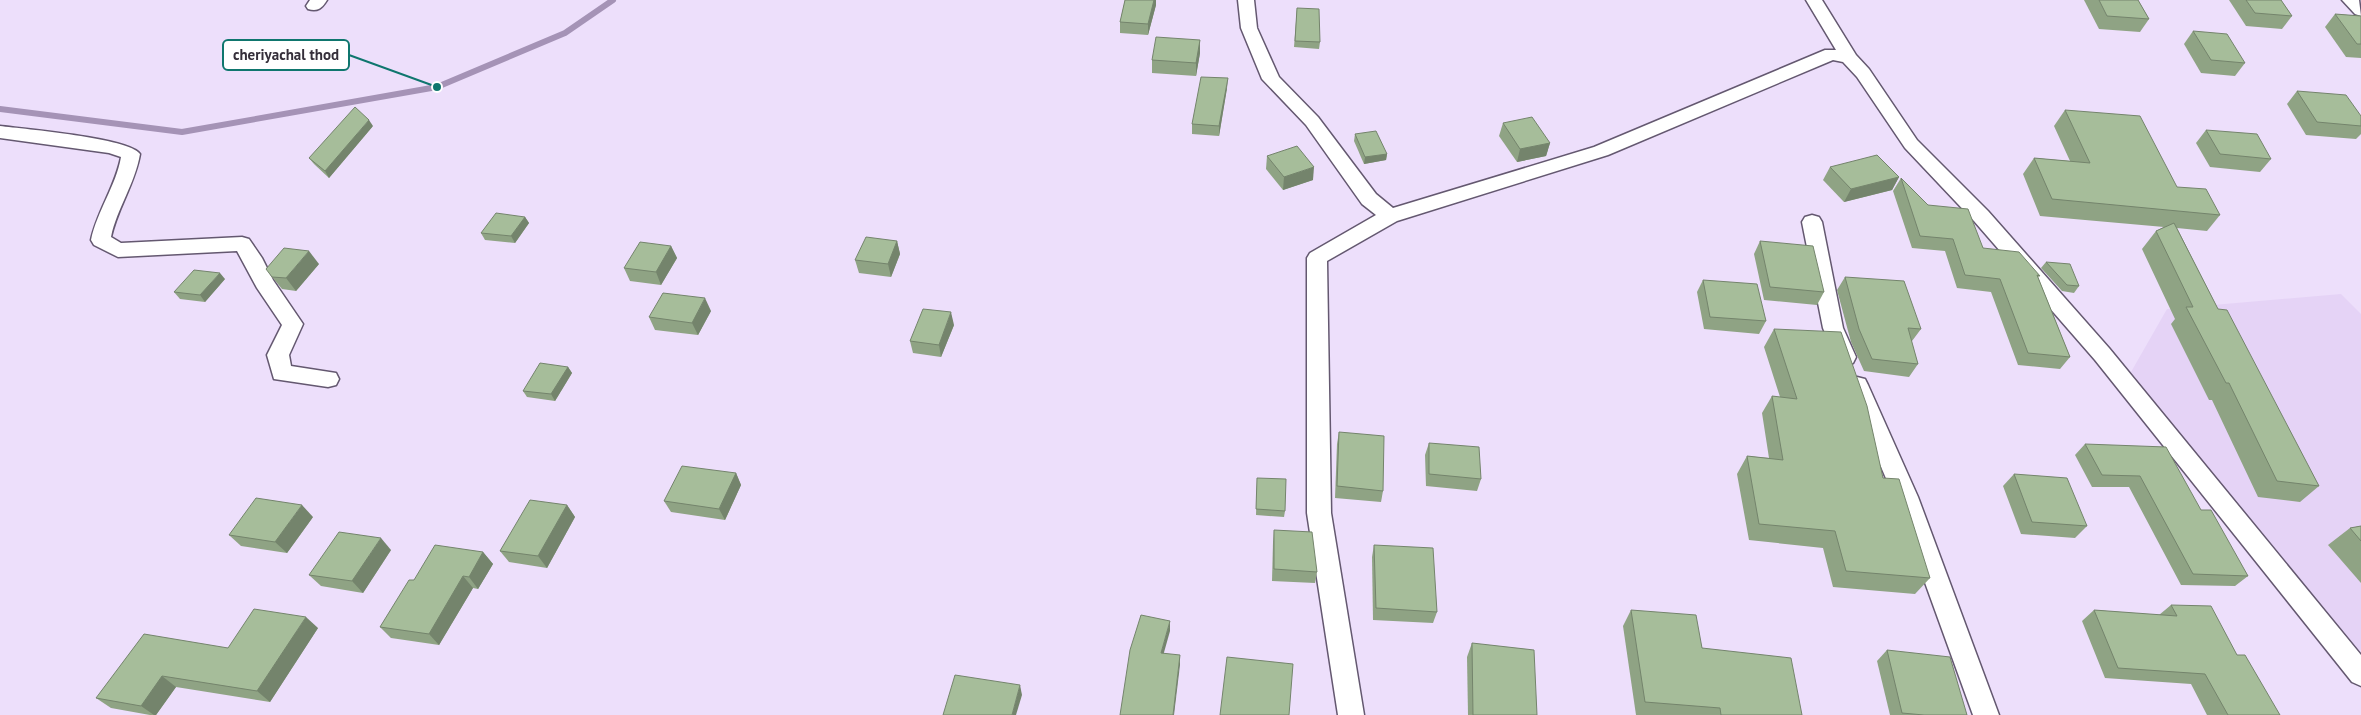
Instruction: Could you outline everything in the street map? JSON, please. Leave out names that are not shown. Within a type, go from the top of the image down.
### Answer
[{"type":"street","points":[[1246,0],[1249,28],[1271,79],[1312,121],[1369,199],[1390,216]]},
{"type":"street","points":[[1814,0],[1849,58],[1862,73],[1911,144],[1981,216],[2102,354],[2361,674]]},
{"type":"street","points":[[2350,0],[2361,10]]},
{"type":"street","points":[[1350,715],[1319,513],[1318,258],[1390,216],[1601,150],[1831,54],[1849,58]]},
{"type":"street","points":[[0,132],[112,148],[131,154],[129,169],[103,223],[100,240],[118,250],[242,244],[255,263],[268,290],[293,324],[278,355],[282,373],[328,379]]},
{"type":"street","points":[[1812,222],[1832,328],[1906,497],[1986,715]]},
{"type":"shaded area","points":[[2341,294],[2361,314],[2361,650],[2353,652],[2131,372],[2167,309]]},
{"type":"building","points":[[1125,0],[1154,0],[1148,24],[1120,22]]},
{"type":"building","points":[[2099,0],[2138,0],[2149,19],[2107,16]]},
{"type":"building","points":[[2246,0],[2281,0],[2292,16],[2255,13]]},
{"type":"building","points":[[1297,8],[1319,9],[1320,42],[1295,41]]},
{"type":"building","points":[[2335,14],[2361,16],[2361,44],[2357,44]]},
{"type":"building","points":[[2193,31],[2227,34],[2245,63],[2211,60]]},
{"type":"building","points":[[1156,37],[1200,40],[1196,63],[1152,60]]},
{"type":"building","points":[[1201,77],[1228,78],[1219,126],[1192,124]]},
{"type":"building","points":[[2297,91],[2346,95],[2361,116],[2361,126],[2317,122]]},
{"type":"building","points":[[355,107],[369,120],[325,171],[309,158]]},
{"type":"building","points":[[2065,110],[2140,116],[2177,187],[2206,189],[2220,215],[2052,199],[2034,158],[2090,163]]},
{"type":"building","points":[[1532,117],[1550,143],[1520,149],[1503,123]]},
{"type":"building","points":[[2206,130],[2257,134],[2271,159],[2220,154]]},
{"type":"building","points":[[1376,131],[1387,154],[1365,157],[1355,134]]},
{"type":"building","points":[[1297,146],[1314,167],[1284,177],[1267,156]]},
{"type":"building","points":[[1877,155],[1899,177],[1851,189],[1830,167]]},
{"type":"building","points":[[1901,178],[1928,205],[1968,209],[1983,248],[2019,252],[2040,276],[2037,275],[2070,357],[2028,353],[2000,279],[1965,275],[1953,239],[1920,236]]},
{"type":"building","points":[[496,213],[525,217],[511,236],[481,233]]},
{"type":"building","points":[[2174,223],[2218,309],[2227,310],[2319,486],[2277,481],[2229,383],[2226,383],[2186,307],[2193,307],[2156,231]]},
{"type":"building","points":[[866,237],[897,241],[888,264],[855,260]]},
{"type":"building","points":[[1760,241],[1813,246],[1824,292],[1770,287]]},
{"type":"building","points":[[640,242],[671,246],[656,272],[624,268]]},
{"type":"building","points":[[284,248],[309,251],[286,278],[272,277],[266,269]]},
{"type":"building","points":[[2046,262],[2070,264],[2079,286],[2067,285]]},
{"type":"building","points":[[194,270],[220,273],[200,295],[174,292]]},
{"type":"building","points":[[1845,277],[1904,281],[1921,329],[1908,328],[1918,364],[1872,359],[1859,329]]},
{"type":"building","points":[[1703,280],[1757,284],[1766,321],[1710,317]]},
{"type":"building","points":[[663,293],[705,298],[692,323],[649,317]]},
{"type":"building","points":[[923,309],[951,312],[939,345],[910,341]]},
{"type":"building","points":[[1774,329],[1841,332],[1867,406],[1883,478],[1899,479],[1930,578],[1846,571],[1835,531],[1759,524],[1747,456],[1783,460],[1772,396],[1797,399]]},
{"type":"building","points":[[540,363],[568,367],[551,394],[523,391]]},
{"type":"building","points":[[1339,432],[1384,436],[1383,491],[1337,486]]},
{"type":"building","points":[[1429,443],[1479,447],[1481,479],[1429,474]]},
{"type":"building","points":[[2085,444],[2166,447],[2201,510],[2211,510],[2248,576],[2193,574],[2140,476],[2102,475]]},
{"type":"building","points":[[682,466],[736,473],[719,509],[664,501]]},
{"type":"building","points":[[2014,474],[2067,478],[2087,526],[2032,522]]},
{"type":"building","points":[[1257,478],[1286,479],[1285,511],[1256,509]]},
{"type":"building","points":[[256,498],[302,505],[275,542],[229,535]]},
{"type":"building","points":[[530,500],[567,505],[538,556],[500,551]]},
{"type":"building","points":[[2361,526],[2361,541],[2350,528]]},
{"type":"building","points":[[1274,530],[1312,532],[1317,572],[1274,569]]},
{"type":"building","points":[[339,532],[381,538],[352,581],[309,575]]},
{"type":"building","points":[[435,545],[483,552],[469,577],[463,576],[429,634],[380,627],[409,580],[414,580]]},
{"type":"building","points":[[1374,545],[1433,548],[1437,612],[1376,608]]},
{"type":"building","points":[[2171,605],[2211,606],[2237,655],[2245,655],[2280,715],[2228,715],[2205,674],[2118,668],[2094,610],[2177,616]]},
{"type":"building","points":[[254,609],[306,617],[257,691],[162,676],[141,706],[96,698],[144,634],[228,648]]},
{"type":"building","points":[[1631,610],[1696,615],[1702,648],[1791,658],[1802,715],[1721,715],[1720,708],[1645,702]]},
{"type":"building","points":[[1141,615],[1170,621],[1161,653],[1180,655],[1173,715],[1120,715],[1130,650]]},
{"type":"building","points":[[1472,643],[1534,650],[1537,715],[1473,715]]},
{"type":"building","points":[[1887,650],[1950,657],[1967,715],[1902,713]]},
{"type":"building","points":[[1227,657],[1293,664],[1289,715],[1220,715]]},
{"type":"building","points":[[955,675],[1020,685],[1012,715],[943,715]]},
{"type":"waterway","points":[[0,109],[182,132],[437,87],[565,33],[613,0]]},
{"type":"place","name":"cheriyachal thod","points":[[437,87]]}]
